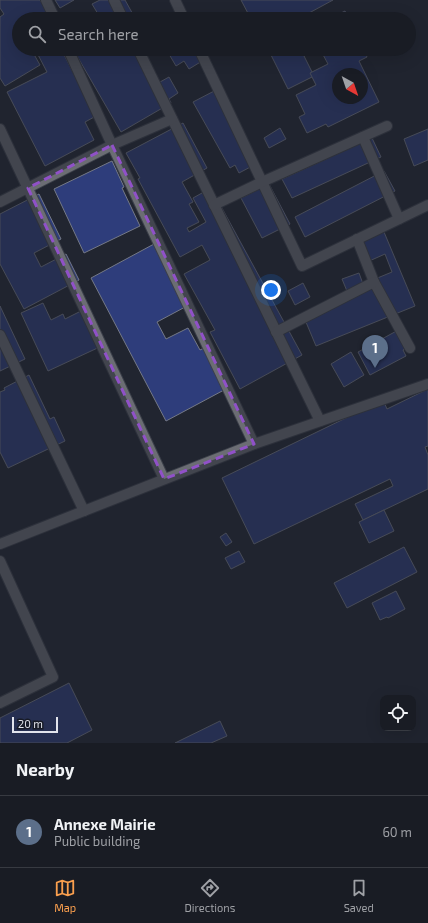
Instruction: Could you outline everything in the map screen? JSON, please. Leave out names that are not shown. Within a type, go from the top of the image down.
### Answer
[{"type":"street","points":[[46,0],[52,12]]},
{"type":"street","points":[[114,0],[120,12]]},
{"type":"street","points":[[175,0],[181,12]]},
{"type":"street","points":[[71,56],[254,444]]},
{"type":"street","points":[[141,56],[320,421]]},
{"type":"street","points":[[202,56],[302,266],[428,205]]},
{"type":"street","points":[[0,202],[112,145],[172,119]]},
{"type":"street","points":[[214,205],[387,126]]},
{"type":"street","points":[[0,129],[164,479]]},
{"type":"street","points":[[363,137],[399,219]]},
{"type":"street","points":[[357,239],[374,282],[410,348]]},
{"type":"street","points":[[276,332],[374,282]]},
{"type":"street","points":[[0,334],[84,510]]},
{"type":"street","points":[[0,544],[254,444],[428,384]]},
{"type":"street","points":[[0,562],[52,677],[0,703]]},
{"type":"highlighted area","points":[[112,145],[254,444],[164,479],[28,188]]},
{"type":"building","points":[[0,0],[40,0],[47,11],[12,12],[12,56],[35,56],[40,65],[5,86],[0,78],[0,17],[4,14],[0,8]]},
{"type":"building","points":[[55,0],[74,0],[60,8]]},
{"type":"building","points":[[100,0],[125,0],[132,12],[97,12],[92,4]]},
{"type":"building","points":[[241,0],[333,0],[311,12],[247,12]]},
{"type":"building","points":[[39,56],[65,56],[96,116],[85,122],[94,140],[45,166],[7,92],[47,72]]},
{"type":"building","points":[[77,56],[145,56],[160,82],[169,77],[178,93],[169,99],[171,103],[121,132]]},
{"type":"building","points":[[170,56],[206,56],[207,58],[189,69],[184,61],[176,66]]},
{"type":"building","points":[[272,56],[304,56],[314,76],[288,89]]},
{"type":"building","points":[[324,56],[366,56],[359,61],[362,68],[332,68],[332,104],[368,104],[368,79],[379,102],[328,127],[326,124],[307,133],[299,117],[305,114],[296,95],[316,85],[310,73],[328,64]]},
{"type":"building","points":[[218,89],[258,163],[239,173],[235,165],[230,168],[193,102]]},
{"type":"building","points":[[183,123],[207,168],[182,182],[193,202],[189,204],[199,222],[187,228],[189,232],[206,222],[193,198],[211,188],[302,355],[240,389],[210,332],[215,330],[184,274],[210,260],[202,245],[180,257],[138,179],[140,178],[126,153]]},
{"type":"building","points":[[280,128],[286,139],[269,148],[264,138]]},
{"type":"building","points":[[428,129],[428,160],[414,166],[404,139]]},
{"type":"building","points":[[372,138],[381,157],[292,198],[282,179]]},
{"type":"building","points":[[112,161],[124,187],[122,188],[140,226],[84,253],[54,189]]},
{"type":"building","points":[[384,171],[395,191],[305,237],[295,217]]},
{"type":"building","points":[[269,184],[290,224],[262,238],[241,198]]},
{"type":"building","points":[[39,194],[61,239],[34,253],[41,267],[66,254],[79,280],[24,309],[0,264],[0,214]]},
{"type":"building","points":[[384,232],[415,306],[316,346],[303,315],[349,296],[342,279],[359,273],[363,284],[392,272],[385,254],[367,262],[359,242]]},
{"type":"building","points":[[154,244],[187,306],[157,322],[166,339],[188,328],[200,350],[206,347],[224,390],[166,421],[91,278]]},
{"type":"building","points":[[303,283],[310,297],[295,305],[288,291]]},
{"type":"building","points":[[43,303],[51,320],[63,314],[65,319],[87,308],[104,345],[48,371],[21,313]]},
{"type":"building","points":[[0,306],[25,359],[0,371]]},
{"type":"building","points":[[402,328],[411,346],[403,350],[406,356],[370,375],[358,352]]},
{"type":"building","points":[[351,352],[364,375],[344,387],[331,364]]},
{"type":"building","points":[[29,375],[50,419],[54,417],[65,441],[8,468],[0,452],[0,392],[5,390],[4,388]]},
{"type":"building","points":[[428,389],[428,446],[425,447],[428,455],[428,489],[363,520],[355,504],[393,486],[390,479],[254,544],[222,478],[383,400],[387,409]]},
{"type":"building","points":[[384,510],[394,531],[369,543],[359,522]]},
{"type":"building","points":[[226,533],[232,542],[226,546],[220,537]]},
{"type":"building","points":[[404,547],[417,572],[347,608],[334,583]]},
{"type":"building","points":[[239,551],[245,562],[231,569],[225,558]]},
{"type":"building","points":[[396,591],[405,609],[388,618],[387,617],[380,620],[372,603]]},
{"type":"building","points":[[69,683],[92,730],[67,743],[0,743],[0,718]]},
{"type":"building","points":[[220,721],[227,736],[211,743],[175,743]]},
{"type":"place","name":"Annexe Mairie","points":[[375,368]]}]
